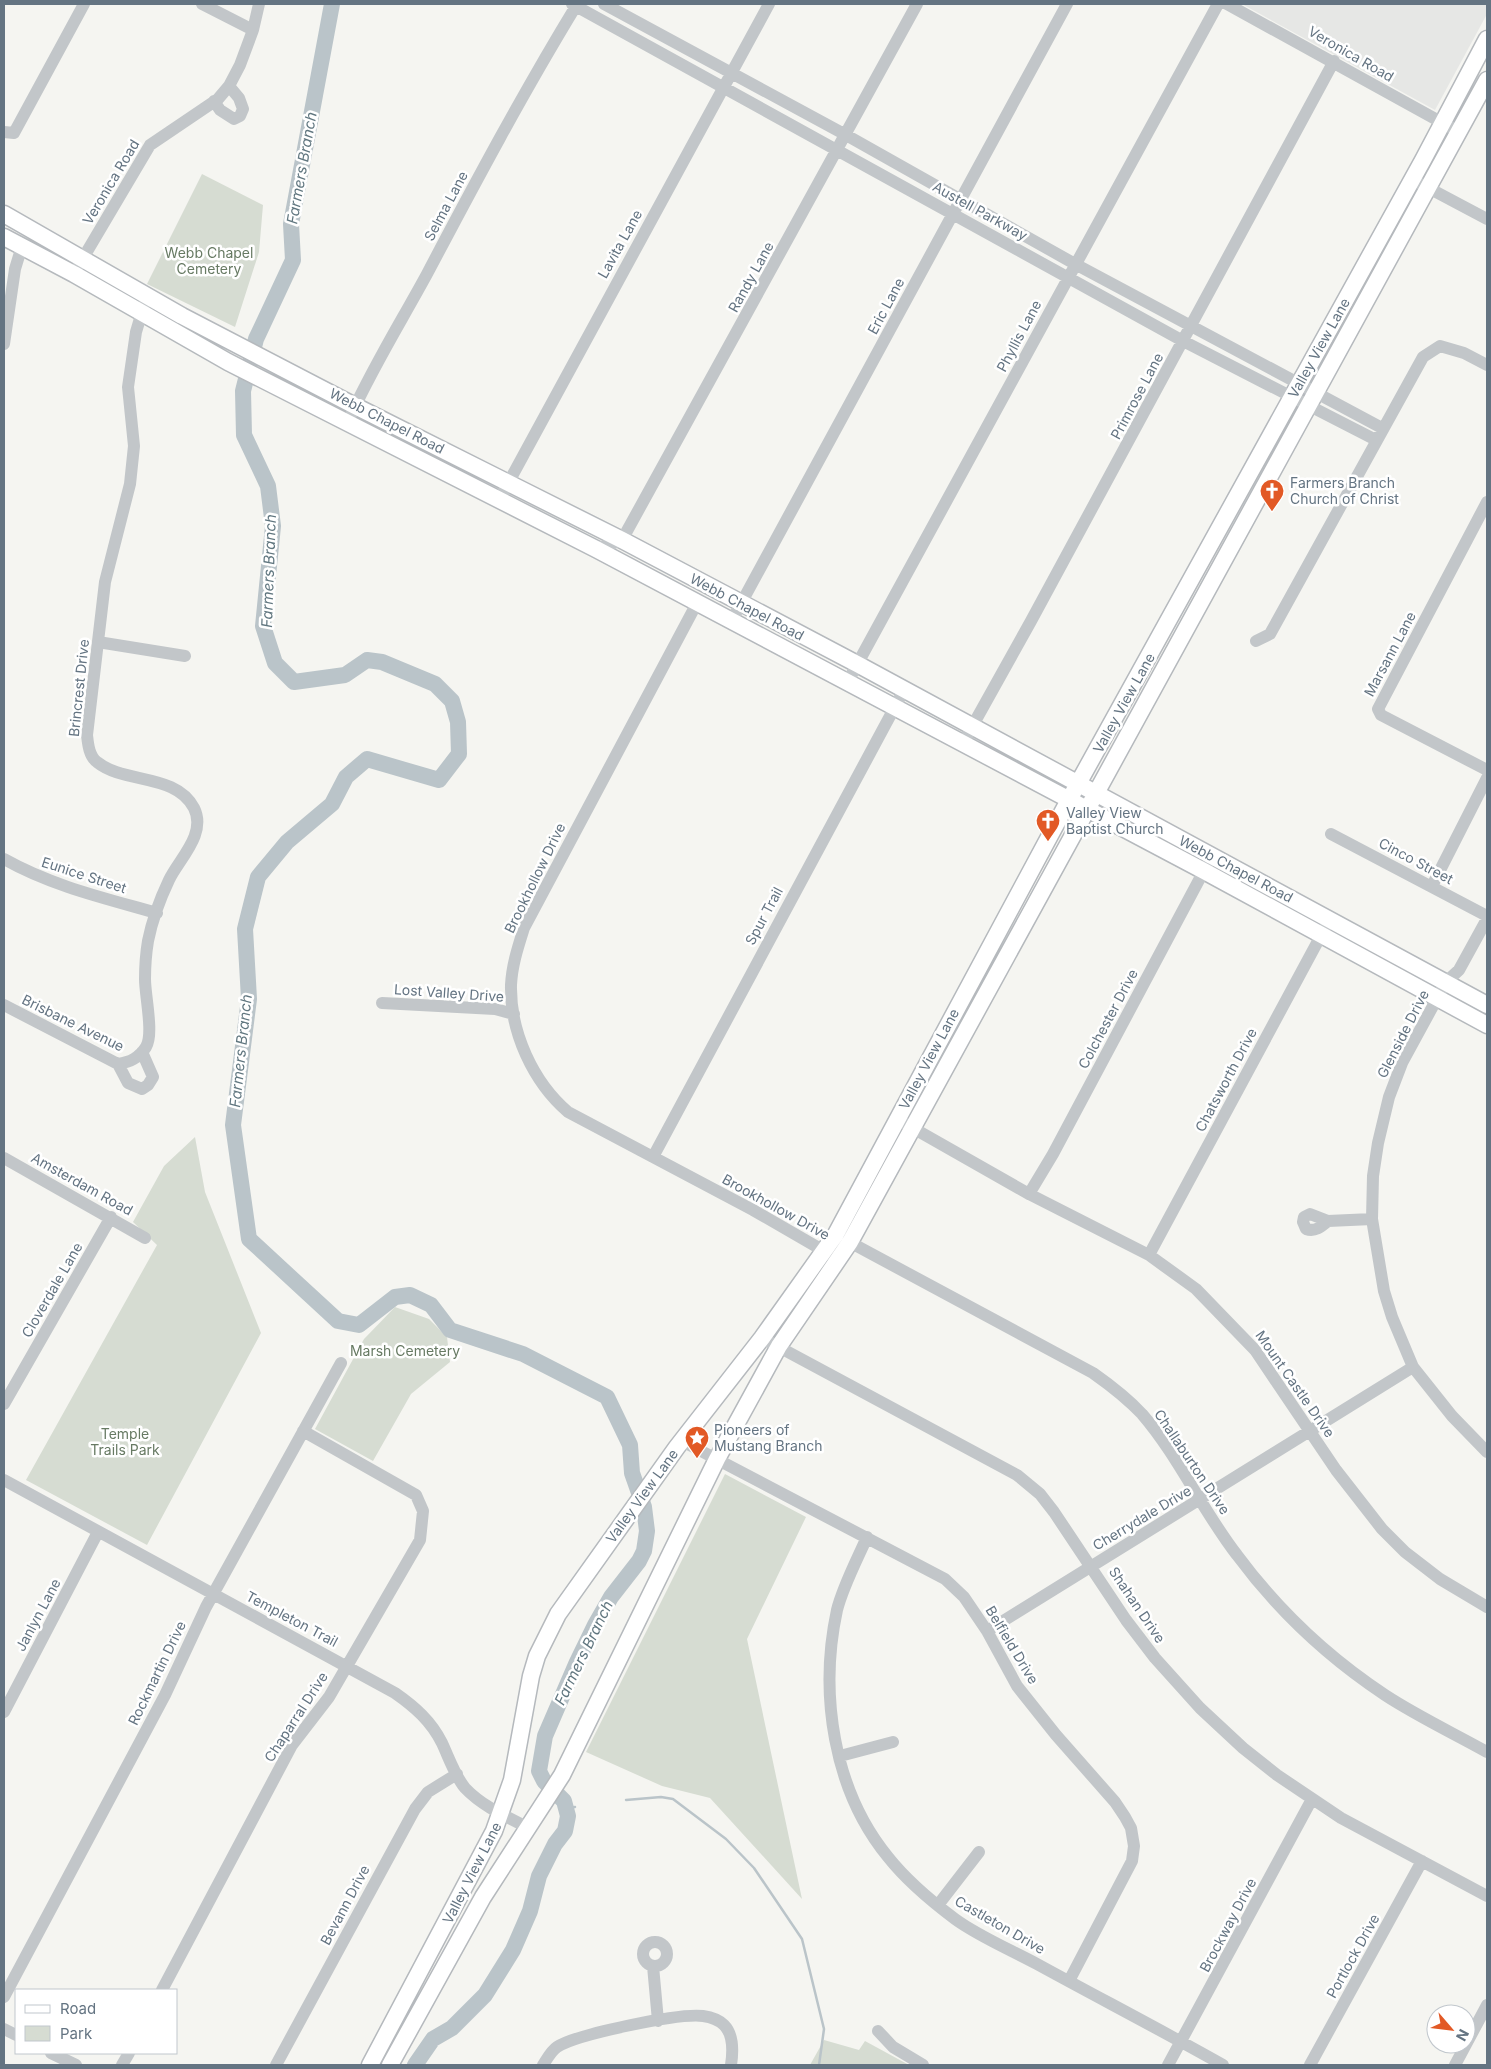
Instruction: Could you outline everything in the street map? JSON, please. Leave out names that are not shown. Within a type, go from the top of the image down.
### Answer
[{"type":"main road","name":"Valley View Lane","points":[[390,2065],[483,1896],[562,1775],[717,1459],[779,1346],[838,1258],[843,1238],[896,1119],[1069,800],[1412,180],[1487,39]]},
{"type":"main road","name":"Valley View Lane","points":[[370,2065],[476,1869],[504,1806],[517,1760],[525,1704],[537,1656],[562,1607],[682,1441],[762,1338],[823,1251],[843,1238],[913,1128],[1487,80]]},
{"type":"main road","name":"Webb Chapel Road","points":[[4,214],[142,313],[228,362],[596,549],[1204,871],[1487,1026]]},
{"type":"main road","name":"Webb Chapel Road","points":[[4,237],[146,296],[355,406],[622,540],[974,726],[1487,1004]]},
{"type":"main road","points":[[1155,646],[1171,655]]},
{"type":"street","points":[[9,133],[84,4]]},
{"type":"street","points":[[202,4],[253,30]]},
{"type":"street","name":"Veronica Road","points":[[78,267],[150,145],[214,101],[229,86],[240,65],[253,30],[258,4]]},
{"type":"street","name":"Austell Parkway","points":[[604,4],[617,7],[960,200],[1191,327],[1295,391]]},
{"type":"street","name":"Lavita Lane","points":[[499,500],[769,4]]},
{"type":"street","name":"Randy Lane","points":[[622,540],[917,4]]},
{"type":"street","name":"Eric Lane","points":[[732,622],[1068,4]]},
{"type":"street","name":"Phyllis Lane","points":[[848,684],[1218,4]]},
{"type":"street","name":"Veronica Road","points":[[1227,4],[1334,61],[1459,132]]},
{"type":"street","name":"Austell Parkway","points":[[574,5],[609,22],[1184,341],[1382,428]]},
{"type":"street","name":"Selma Lane","points":[[348,422],[529,84],[574,5]]},
{"type":"street","points":[[609,22],[617,7]]},
{"type":"street","name":"Primrose Lane","points":[[963,743],[1184,341],[1334,61]]},
{"type":"street","points":[[214,101],[228,117],[240,116],[243,109],[239,98],[229,86]]},
{"type":"street","points":[[1412,180],[1487,219]]},
{"type":"street","points":[[4,344],[15,269],[22,246]]},
{"type":"street","name":"Brincrest Drive","points":[[142,1052],[147,1046],[149,1036],[145,978],[148,942],[169,880],[197,829],[195,810],[187,797],[175,789],[107,768],[96,762],[89,750],[87,735],[105,582],[130,484],[134,446],[128,387],[136,332],[146,296]]},
{"type":"street","points":[[1256,641],[1270,634],[1382,428],[1423,357],[1431,350],[1440,346],[1450,348],[1487,365]]},
{"type":"street","name":"Austell Parkway","points":[[1313,399],[1376,440]]},
{"type":"street","name":"Marsann Lane","points":[[1487,502],[1378,709],[1381,715],[1487,770]]},
{"type":"street","points":[[596,549],[622,540]]},
{"type":"street","name":"Brookhollow Drive","points":[[697,603],[524,928],[511,987],[518,1034],[527,1056],[551,1097],[582,1121],[753,1210],[838,1258]]},
{"type":"street","points":[[98,642],[184,656]]},
{"type":"street","name":"Spur Trail","points":[[653,1157],[904,690]]},
{"type":"street","points":[[1432,886],[1487,778]]},
{"type":"street","name":"Cinco Street","points":[[1331,834],[1432,886],[1487,917]]},
{"type":"street","name":"Colchester Drive","points":[[1028,1194],[1053,1154],[1212,856]]},
{"type":"street","name":"Eunice Street","points":[[4,859],[26,872],[64,887],[157,913]]},
{"type":"street","name":"Glenside Drive","points":[[1487,917],[1459,970],[1446,982],[1402,1064],[1382,1120],[1373,1176],[1372,1219],[1384,1291],[1392,1317],[1413,1367],[1452,1416],[1487,1452]]},
{"type":"street","name":"Chatsworth Drive","points":[[1149,1255],[1330,920]]},
{"type":"street","name":"Lost Valley Drive","points":[[382,1003],[494,1009],[514,1014]]},
{"type":"street","name":"Brisbane Avenue","points":[[4,1006],[124,1063]]},
{"type":"street","points":[[142,1052],[153,1077],[148,1085],[142,1089],[128,1083],[124,1063],[142,1052]]},
{"type":"street","name":"Mount Castle Drive","points":[[896,1119],[1028,1194],[1149,1255],[1196,1289],[1255,1350],[1358,1500],[1405,1552],[1440,1579],[1487,1607]]},
{"type":"street","name":"Amsterdam Road","points":[[4,1158],[145,1238]]},
{"type":"street","name":"Cloverdale Lane","points":[[4,1404],[111,1217]]},
{"type":"street","points":[[1328,1221],[1372,1219]]},
{"type":"street","name":"Challaburton Drive","points":[[843,1238],[1084,1368],[1112,1386],[1142,1414],[1235,1554],[1284,1610],[1343,1664],[1385,1695],[1487,1752]]},
{"type":"street","name":"Shahan Drive","points":[[762,1338],[1017,1475],[1040,1494],[1092,1566],[1126,1620],[1155,1658],[1200,1708],[1243,1748],[1312,1799],[1342,1818],[1487,1896]]},
{"type":"street","name":"Rockmartin Drive","points":[[4,1997],[169,1687],[214,1594],[341,1363]]},
{"type":"street","name":"Cherrydale Drive","points":[[987,1631],[1200,1501],[1413,1367]]},
{"type":"street","name":"Chaparral Drive","points":[[163,1989],[292,1745],[329,1697],[420,1540],[423,1510],[416,1495],[303,1431]]},
{"type":"street","name":"Belfield Drive","points":[[682,1441],[945,1579],[964,1597],[987,1631],[1017,1686],[1056,1735],[1115,1802],[1131,1828],[1134,1846],[1132,1861],[1070,1981]]},
{"type":"street","name":"Templeton Trail","points":[[4,1480],[346,1665],[414,1706],[426,1718],[441,1741],[464,1787],[478,1800],[504,1806],[527,1827]]},
{"type":"street","name":"Janlyn Lane","points":[[4,1712],[98,1532]]},
{"type":"street","name":"Castleton Drive","points":[[867,1537],[838,1608],[829,1656],[832,1717],[840,1756],[856,1805],[874,1837],[888,1857],[912,1883],[956,1920],[1223,2065]]},
{"type":"street","points":[[840,1756],[893,1742]]},
{"type":"street","name":"Bevann Drive","points":[[276,2065],[415,1808],[428,1792],[457,1774]]},
{"type":"street","name":"Brockway Drive","points":[[1168,2065],[1312,1799]]},
{"type":"street","points":[[938,1905],[979,1852]]},
{"type":"street","name":"Portlock Drive","points":[[1310,2065],[1422,1861]]},
{"type":"street","points":[[653,1966],[658,2021]]},
{"type":"street","points":[[1455,2065],[1487,2004]]},
{"type":"street","points":[[544,2065],[556,2048],[578,2037],[658,2021],[702,2016],[716,2020],[724,2025],[730,2034],[732,2046],[731,2065]]},
{"type":"street","points":[[4,2028],[15,2034]]},
{"type":"street","points":[[878,2031],[893,2048],[923,2065]]},
{"type":"street","points":[[54,2054],[76,2065]]},
{"type":"street","points":[[122,2065],[128,2054]]},
{"type":"shaded area","points":[[1242,4],[1487,4],[1487,14],[1435,110]]},
{"type":"green space","name":"Webb Chapel Cemetery","points":[[202,174],[263,205],[259,252],[235,327],[147,284]]},
{"type":"green space","name":"Temple Trails Park","points":[[195,1137],[205,1192],[261,1333],[147,1545],[26,1480],[157,1245],[133,1222],[164,1166]]},
{"type":"green space","name":"Marsh Cemetery","points":[[395,1307],[429,1319],[447,1337],[450,1362],[411,1394],[373,1461],[315,1429],[364,1339]]},
{"type":"green space","points":[[725,1474],[806,1517],[747,1639],[802,1899],[710,1798],[662,1786],[586,1752]]},
{"type":"green space","points":[[824,2040],[859,2050],[865,2041],[909,2065],[810,2065]]},
{"type":"waterway","name":"Farmers Branch","points":[[332,4],[291,224],[293,260],[256,339],[243,391],[244,435],[268,486],[273,526],[263,626],[275,663],[294,682],[345,675],[367,660],[382,662],[435,684],[452,701],[458,722],[459,754],[439,780],[367,759],[346,777],[332,804],[287,842],[258,877],[245,929],[249,999],[233,1125],[249,1239],[338,1321],[359,1325],[395,1297],[410,1295],[431,1305],[450,1330],[523,1354],[607,1397],[630,1445],[632,1473],[644,1507],[647,1531],[644,1551],[639,1561],[611,1597],[595,1625],[545,1736],[539,1771],[544,1781],[564,1801],[568,1816],[565,1831],[555,1844],[539,1876],[530,1911],[513,1950],[485,1995],[452,2028],[433,2039],[415,2065]]},
{"type":"waterway","points":[[626,1800],[661,1797],[673,1799],[726,1839],[754,1868],[802,1939],[824,2029],[819,2065]]},
{"type":"waterway","points":[[566,1808],[575,1807]]},
{"type":"place","name":"Farmers Branch Church of Christ","points":[[1272,512]]},
{"type":"place","name":"Valley View Baptist Church","points":[[1048,842]]},
{"type":"place","name":"Pioneers of Mustang Branch","points":[[697,1459]]}]
